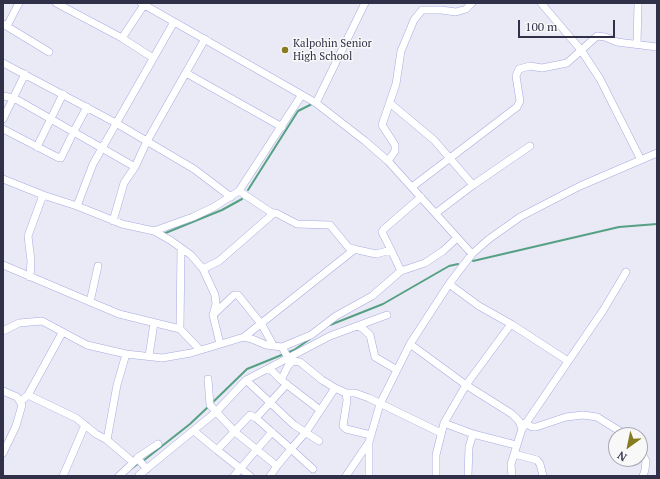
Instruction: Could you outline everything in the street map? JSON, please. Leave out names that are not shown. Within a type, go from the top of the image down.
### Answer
[{"type":"street","points":[[19,3],[5,25],[49,52]]},
{"type":"street","points":[[56,3],[122,38],[153,58]]},
{"type":"street","points":[[316,104],[365,3]]},
{"type":"street","points":[[388,161],[396,151],[395,145],[382,125],[391,104],[396,84],[401,51],[414,20],[422,10],[456,12],[466,9],[472,3]]},
{"type":"street","points":[[541,3],[581,50],[600,79],[641,160]]},
{"type":"street","points":[[637,45],[638,3]]},
{"type":"street","points":[[122,38],[142,4],[316,104],[365,141],[388,161],[472,254]]},
{"type":"street","points":[[77,206],[93,164],[174,22]]},
{"type":"street","points":[[412,187],[517,107],[520,101],[516,76],[519,69],[530,66],[542,68],[567,63],[597,36],[605,37],[612,41],[657,48]]},
{"type":"street","points":[[113,221],[124,183],[135,167],[147,141],[205,39]]},
{"type":"street","points":[[3,63],[88,107],[147,141],[194,169],[231,197]]},
{"type":"street","points":[[186,73],[282,127]]},
{"type":"street","points":[[3,119],[26,74]]},
{"type":"street","points":[[37,147],[63,94]]},
{"type":"street","points":[[3,96],[14,98],[135,167]]},
{"type":"street","points":[[154,231],[193,217],[231,197],[239,191],[301,96]]},
{"type":"street","points":[[391,104],[434,140],[473,185]]},
{"type":"street","points":[[3,129],[61,158],[88,107]]},
{"type":"street","points":[[436,214],[473,185],[530,146]]},
{"type":"street","points":[[369,476],[370,438],[380,404],[410,344],[449,284],[472,254],[520,216],[580,186],[657,153]]},
{"type":"street","points":[[3,178],[43,195],[77,206],[113,221],[136,228],[154,231],[181,248],[203,269],[215,295],[216,304],[213,315],[220,344]]},
{"type":"street","points":[[239,191],[274,213],[297,224],[328,224],[344,245],[376,254],[391,250]]},
{"type":"street","points":[[30,277],[31,261],[28,236],[43,195]]},
{"type":"street","points":[[401,271],[382,232],[421,197]]},
{"type":"street","points":[[203,269],[219,261],[274,213]]},
{"type":"street","points":[[119,476],[194,431],[213,409],[246,380],[269,368],[303,339],[336,316],[372,296],[401,271],[425,262],[443,251],[457,238]]},
{"type":"street","points":[[180,328],[181,248]]},
{"type":"street","points":[[3,331],[19,323],[42,321],[87,346],[126,354],[162,358],[178,356],[244,338],[355,249]]},
{"type":"street","points":[[3,266],[119,314],[180,328],[200,350]]},
{"type":"street","points":[[90,302],[98,266]]},
{"type":"street","points":[[512,476],[511,464],[523,426],[604,309],[626,272]]},
{"type":"street","points":[[449,284],[479,306],[511,324],[568,361]]},
{"type":"street","points":[[213,315],[236,294],[262,325],[273,345]]},
{"type":"street","points":[[287,354],[387,315]]},
{"type":"street","points":[[149,356],[154,323]]},
{"type":"street","points":[[436,476],[436,455],[444,423],[466,385],[511,324]]},
{"type":"street","points":[[357,326],[370,335],[375,357],[396,370]]},
{"type":"street","points":[[21,401],[28,395],[62,333]]},
{"type":"street","points":[[244,338],[273,345],[300,362],[322,380],[335,388],[346,393],[354,393],[369,398],[441,433]]},
{"type":"street","points":[[410,344],[466,385],[512,414],[523,426],[536,427],[566,417],[583,415],[597,416],[614,427]]},
{"type":"street","points":[[107,440],[117,385],[126,354]]},
{"type":"street","points":[[256,418],[284,382],[288,366],[287,354]]},
{"type":"street","points":[[269,368],[284,382],[320,410]]},
{"type":"street","points":[[208,379],[213,409],[235,432],[277,466]]},
{"type":"street","points":[[246,380],[294,425],[318,441]]},
{"type":"street","points":[[270,476],[306,432],[335,388]]},
{"type":"street","points":[[3,391],[18,397],[21,401],[21,412],[3,454]]},
{"type":"street","points":[[346,393],[347,400],[343,426],[346,429],[370,438]]},
{"type":"street","points":[[28,395],[76,418],[140,463]]},
{"type":"street","points":[[217,450],[250,415],[256,418],[313,469]]},
{"type":"street","points":[[444,423],[473,434],[516,445]]},
{"type":"street","points":[[63,476],[84,425]]},
{"type":"street","points":[[194,431],[250,476]]},
{"type":"street","points":[[234,476],[272,432]]},
{"type":"street","points":[[468,476],[469,447],[473,434]]},
{"type":"street","points":[[346,476],[370,438]]},
{"type":"street","points":[[139,476],[140,463],[158,444]]},
{"type":"street","points":[[514,454],[537,460],[540,464],[543,476]]},
{"type":"waterway","points":[[248,190],[298,111],[312,104]]},
{"type":"waterway","points":[[163,234],[222,210],[242,199]]},
{"type":"waterway","points":[[473,261],[619,227],[657,224]]},
{"type":"waterway","points":[[330,325],[383,304],[449,266],[458,264]]},
{"type":"waterway","points":[[212,403],[247,369],[294,350],[310,339]]},
{"type":"waterway","points":[[143,461],[190,424],[209,406]]},
{"type":"waterway","points":[[131,469],[139,463]]},
{"type":"place","name":"Kalpohin Senior High School","points":[[285,50]]}]
